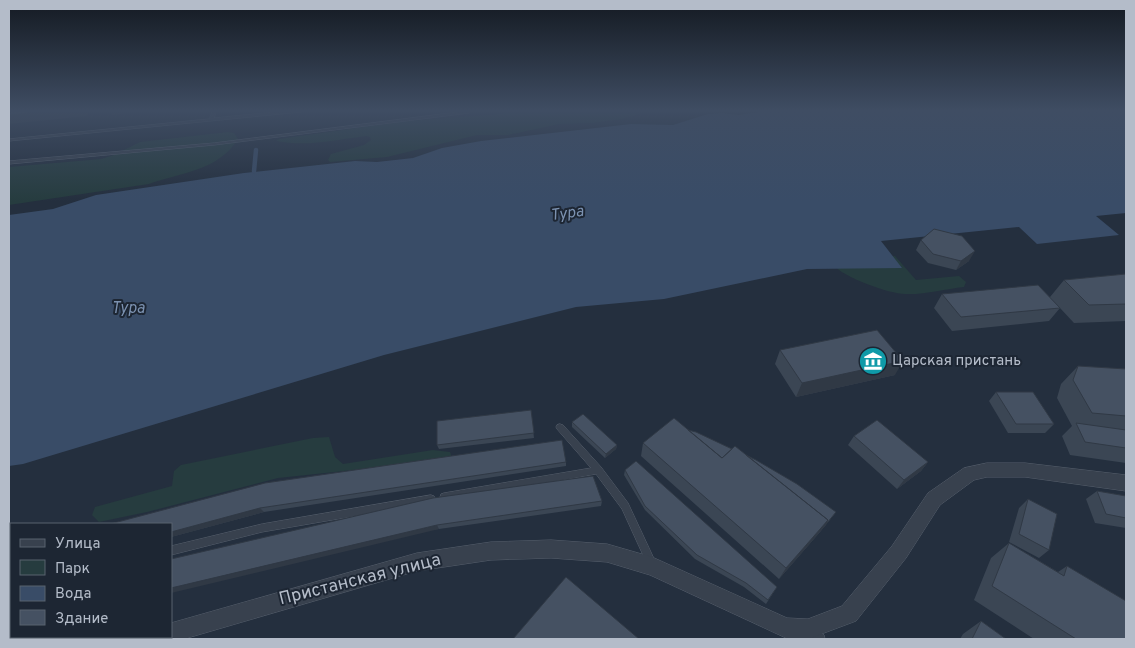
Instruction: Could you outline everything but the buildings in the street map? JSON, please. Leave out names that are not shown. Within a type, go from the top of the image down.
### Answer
[{"type":"street","points":[[814,634],[850,614],[898,552],[934,500],[970,474],[987,470],[1025,470],[1126,483]]},
{"type":"street","name":"Пристанская улица","points":[[172,633],[223,616],[417,562],[491,551],[551,549],[607,553],[652,566],[786,628],[814,634]]},
{"type":"lane","points":[[9,163],[244,140]]},
{"type":"lane","points":[[560,427],[598,470],[625,506],[652,566]]},
{"type":"lane","points":[[172,551],[262,528],[598,470]]},
{"type":"green space","points":[[237,140],[230,150],[210,164],[149,184],[9,205],[9,167],[101,159],[114,155],[140,142]]},
{"type":"green space","points":[[277,140],[337,140],[310,143]]},
{"type":"green space","points":[[371,140],[456,140],[387,157],[330,162],[328,160],[331,154],[364,145]]},
{"type":"green space","points":[[895,256],[916,280],[959,276],[966,282],[964,287],[920,294],[898,293],[878,288],[846,275],[834,265],[835,259]]},
{"type":"green space","points":[[329,437],[335,457],[343,464],[433,450],[450,452],[452,458],[448,460],[278,478],[147,512],[99,522],[92,515],[95,507],[172,486],[174,471],[181,465],[313,438]]},
{"type":"water","name":"Тура","points":[[1126,140],[1126,213],[1096,216],[1119,235],[1037,244],[1019,227],[881,241],[902,268],[807,269],[664,299],[576,307],[384,355],[23,464],[9,466],[9,215],[53,209],[96,195],[244,173],[355,161],[377,162],[413,158],[442,148],[481,141]]},
{"type":"waterway","points":[[254,171],[256,150]]},
{"type":"place","name":"Царская пристань","points":[[873,361]]}]
